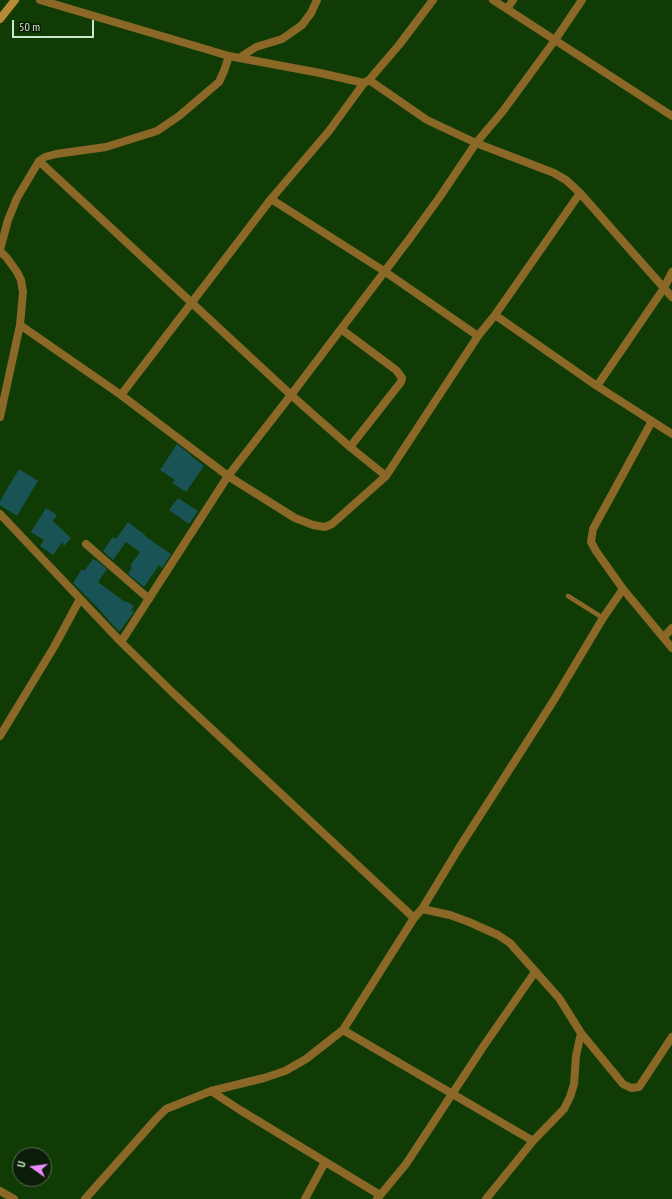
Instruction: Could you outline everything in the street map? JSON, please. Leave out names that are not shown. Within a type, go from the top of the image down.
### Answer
[{"type":"street","points":[[0,19],[15,0]]},
{"type":"street","points":[[40,0],[229,56],[367,82],[427,120],[476,143],[554,173],[566,180],[580,193],[672,297]]},
{"type":"street","points":[[239,58],[256,47],[282,39],[302,25],[311,13],[317,0]]},
{"type":"street","points":[[121,395],[271,198],[329,131],[367,82],[399,45],[433,0]]},
{"type":"street","points":[[493,0],[672,115]]},
{"type":"street","points":[[507,9],[513,0]]},
{"type":"street","points":[[121,642],[228,476],[291,395],[439,198],[476,143],[503,111],[582,0]]},
{"type":"street","points":[[0,417],[20,324],[23,292],[21,280],[17,272],[0,251],[8,220],[16,198],[39,161],[45,157],[56,154],[106,147],[157,131],[179,116],[219,82],[229,56]]},
{"type":"street","points":[[39,161],[291,395],[350,447],[386,476]]},
{"type":"street","points":[[20,324],[121,395],[228,476],[295,518],[313,526],[325,527],[332,524],[386,476],[478,336],[495,315],[580,193]]},
{"type":"street","points":[[271,198],[384,271],[478,336]]},
{"type":"street","points":[[597,386],[664,288],[672,272]]},
{"type":"street","points":[[495,315],[597,386],[672,434]]},
{"type":"street","points":[[341,329],[396,370],[402,378],[401,382],[350,447]]},
{"type":"street","points":[[652,421],[598,519],[593,529],[591,542],[623,589],[672,648]]},
{"type":"street","points":[[0,515],[121,642],[172,692],[414,918]]},
{"type":"street","points":[[86,544],[149,599]]},
{"type":"street","points":[[85,1199],[166,1109],[211,1091],[264,1078],[284,1071],[306,1058],[343,1030],[414,918],[422,909],[459,848],[554,700],[603,618],[623,589]]},
{"type":"street","points":[[0,736],[54,647],[80,599]]},
{"type":"street","points":[[664,638],[672,628]]},
{"type":"street","points":[[422,909],[450,915],[483,928],[510,943],[558,998],[581,1033],[624,1084],[631,1088],[639,1087],[672,1037]]},
{"type":"street","points":[[211,1091],[378,1197],[406,1164],[484,1044],[535,972]]},
{"type":"street","points":[[343,1030],[533,1141]]},
{"type":"street","points":[[486,1199],[533,1141],[564,1109],[574,1084],[576,1056],[581,1033]]},
{"type":"street","points":[[305,1199],[325,1162]]},
{"type":"street","points":[[0,1191],[14,1199]]},
{"type":"lane","points":[[568,596],[603,618]]},
{"type":"building","points":[[177,444],[204,466],[186,492],[172,483],[175,480],[160,470]]},
{"type":"building","points":[[19,469],[38,481],[17,516],[0,505],[0,501]]},
{"type":"building","points":[[178,498],[198,511],[189,524],[169,510]]},
{"type":"building","points":[[46,508],[57,515],[53,521],[71,538],[64,546],[62,542],[53,555],[40,546],[44,540],[31,532]]},
{"type":"building","points":[[128,522],[171,554],[162,568],[159,565],[144,587],[128,574],[132,567],[130,566],[140,552],[126,542],[113,560],[103,551],[113,537],[116,539]]},
{"type":"building","points":[[93,559],[107,569],[98,582],[125,602],[126,601],[134,606],[131,610],[134,612],[119,632],[73,583],[82,569],[84,571]]}]
